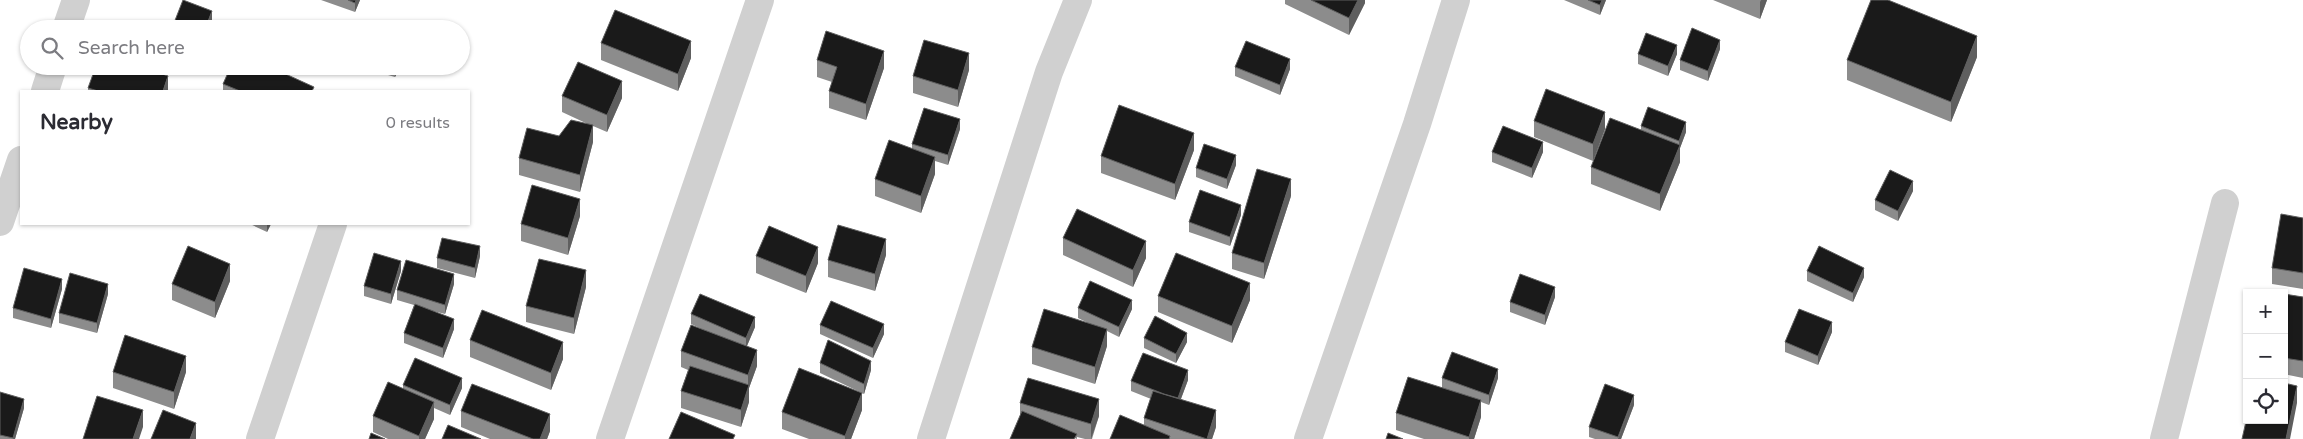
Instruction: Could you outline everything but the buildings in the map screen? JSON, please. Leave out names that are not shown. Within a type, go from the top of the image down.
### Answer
[{"type":"street","points":[[69,20],[76,0]]},
{"type":"street","points":[[610,439],[760,0]]},
{"type":"street","points":[[931,439],[1048,72],[1078,0]]},
{"type":"street","points":[[1308,439],[1417,124],[1456,0]]},
{"type":"street","points":[[45,90],[51,75]]},
{"type":"street","points":[[0,222],[20,163]]},
{"type":"street","points":[[2164,439],[2225,203]]},
{"type":"street","points":[[260,439],[334,225]]}]
